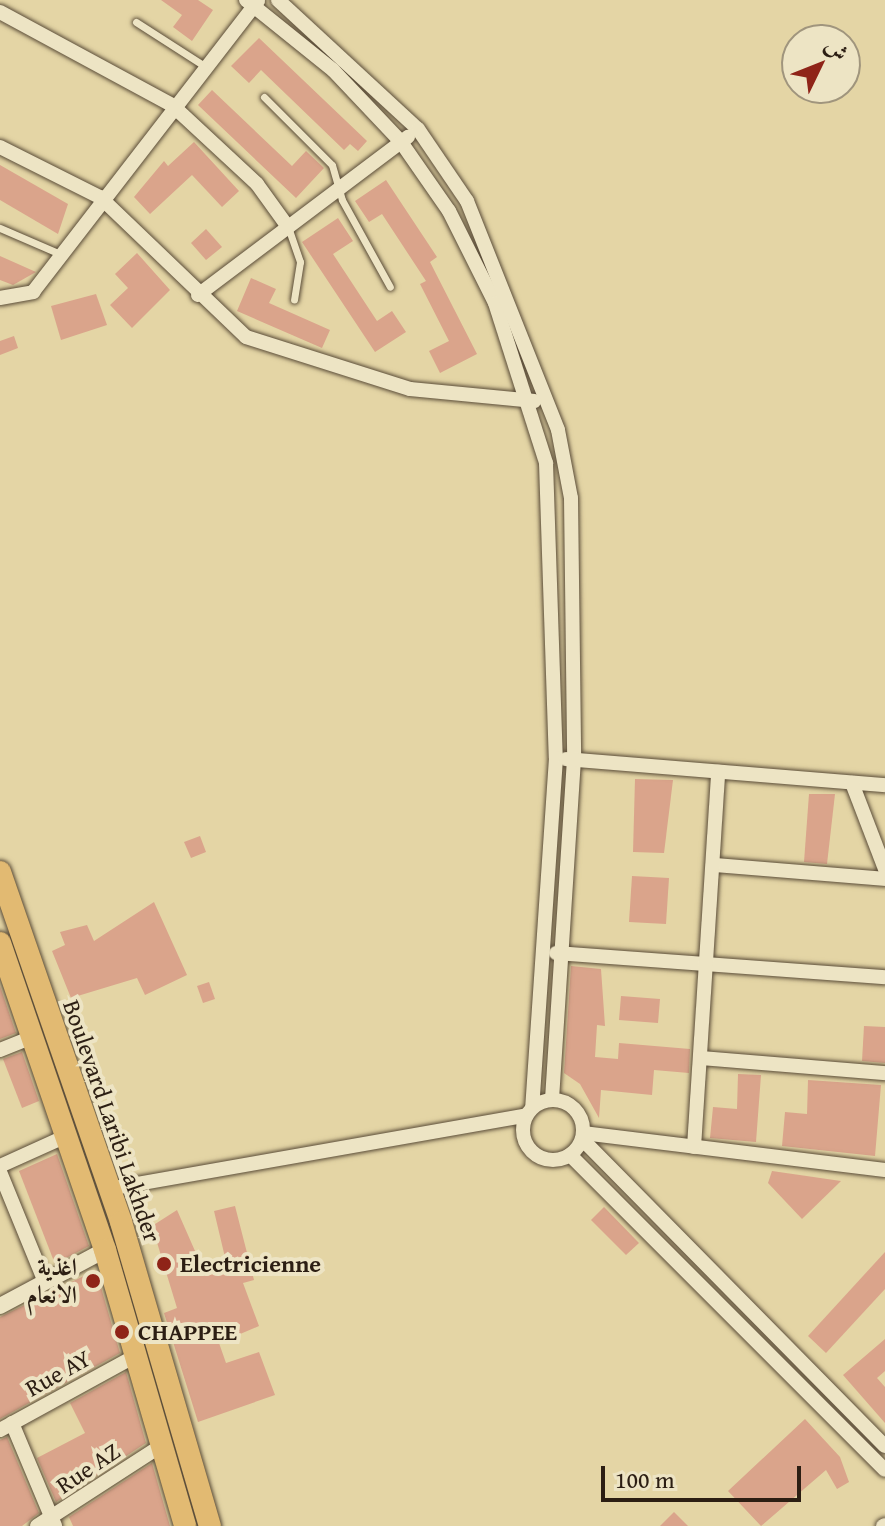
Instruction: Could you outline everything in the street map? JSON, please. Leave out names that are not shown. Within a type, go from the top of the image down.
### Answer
[{"type":"main road","name":"Boulevard Laribi Lakhder","points":[[0,872],[109,1189],[210,1526]]},
{"type":"main road","name":"Boulevard Laribi Lakhder","points":[[0,943],[105,1250],[185,1526]]},
{"type":"main road","points":[[105,1250],[126,1242]]},
{"type":"street","points":[[278,0],[418,129],[467,201],[548,400],[571,498],[574,759],[564,954],[552,1099]]},
{"type":"street","points":[[0,298],[33,292],[100,197],[253,2],[333,70],[401,142],[477,264],[529,401],[552,500],[556,758],[544,952],[528,1112],[530,1150],[544,1159],[570,1155],[583,1136]]},
{"type":"street","points":[[0,12],[172,105],[257,184],[288,227]]},
{"type":"street","points":[[198,295],[418,129]]},
{"type":"street","points":[[0,147],[100,197],[198,295],[246,337],[275,350],[410,389],[529,401],[548,400]]},
{"type":"street","points":[[556,758],[885,785]]},
{"type":"street","points":[[694,1147],[716,865],[718,772]]},
{"type":"street","points":[[852,783],[885,869]]},
{"type":"street","points":[[716,865],[885,879]]},
{"type":"street","points":[[544,952],[885,977]]},
{"type":"street","points":[[0,1050],[32,1037]]},
{"type":"street","points":[[702,1058],[885,1073]]},
{"type":"street","points":[[109,1189],[528,1112],[552,1099]]},
{"type":"street","points":[[552,1099],[575,1109],[583,1136],[885,1446]]},
{"type":"street","points":[[0,1166],[66,1136]]},
{"type":"street","points":[[583,1136],[885,1170]]},
{"type":"street","points":[[570,1155],[885,1470]]},
{"type":"street","points":[[0,1172],[45,1282]]},
{"type":"street","points":[[0,1306],[105,1250]]},
{"type":"street","name":"Rue AY","points":[[6,1427],[137,1355]]},
{"type":"street","points":[[6,1427],[54,1522]]},
{"type":"street","name":"Rue AZ","points":[[37,1526],[54,1522],[162,1445]]},
{"type":"lane","points":[[136,22],[203,65]]},
{"type":"lane","points":[[264,97],[320,148],[390,287]]},
{"type":"lane","points":[[288,227],[300,262],[294,300]]},
{"type":"lane","points":[[0,228],[60,254]]},
{"type":"building","points":[[161,0],[198,0],[213,10],[192,41],[173,27],[182,15]]},
{"type":"building","points":[[259,38],[367,141],[358,151],[350,144],[344,150],[261,70],[249,83],[231,66]]},
{"type":"building","points":[[212,90],[292,166],[306,151],[324,168],[296,198],[198,105]]},
{"type":"building","points":[[194,142],[239,191],[222,207],[192,175],[150,214],[134,197],[164,161],[168,166]]},
{"type":"building","points":[[0,165],[68,204],[58,234],[0,200]]},
{"type":"building","points":[[386,180],[437,257],[430,262],[477,354],[440,373],[429,351],[449,341],[420,284],[426,281],[382,214],[369,222],[355,201]]},
{"type":"building","points":[[338,218],[353,241],[333,254],[377,321],[392,311],[406,332],[375,352],[302,242]]},
{"type":"building","points":[[206,229],[222,247],[206,260],[191,243]]},
{"type":"building","points":[[137,253],[170,290],[132,328],[110,305],[128,288],[115,274]]},
{"type":"building","points":[[0,256],[36,272],[13,285],[0,280]]},
{"type":"building","points":[[251,278],[276,289],[269,303],[330,330],[322,348],[237,311]]},
{"type":"building","points":[[96,294],[107,325],[61,340],[51,306]]},
{"type":"building","points":[[14,336],[18,348],[0,355],[0,341]]},
{"type":"building","points":[[635,779],[673,780],[664,853],[633,852]]},
{"type":"building","points":[[809,794],[835,794],[827,864],[804,862]]},
{"type":"building","points":[[200,836],[206,852],[191,858],[184,842]]},
{"type":"building","points":[[632,876],[669,878],[666,924],[629,922]]},
{"type":"building","points":[[154,902],[187,975],[145,995],[137,978],[71,998],[52,951],[65,945],[60,932],[87,925],[94,941]]},
{"type":"building","points":[[571,966],[601,969],[605,1026],[597,1025],[595,1057],[618,1059],[619,1043],[690,1049],[689,1073],[654,1070],[652,1095],[601,1090],[599,1118],[580,1084],[564,1073]]},
{"type":"building","points":[[209,982],[215,999],[203,1003],[197,986]]},
{"type":"building","points":[[0,986],[16,1033],[0,1039]]},
{"type":"building","points":[[621,996],[660,999],[658,1023],[619,1020]]},
{"type":"building","points":[[864,1026],[885,1027],[885,1063],[862,1061]]},
{"type":"building","points":[[22,1052],[39,1101],[22,1108],[3,1059]]},
{"type":"building","points":[[738,1074],[761,1075],[756,1142],[710,1138],[713,1107],[737,1109]]},
{"type":"building","points":[[808,1080],[881,1085],[875,1156],[782,1146],[785,1112],[807,1114]]},
{"type":"building","points":[[57,1154],[89,1246],[55,1264],[19,1171]]},
{"type":"building","points":[[772,1171],[841,1181],[802,1219],[768,1183]]},
{"type":"building","points":[[235,1206],[254,1280],[243,1283],[259,1326],[219,1343],[226,1363],[259,1352],[275,1395],[198,1422],[164,1313],[177,1308],[152,1226],[177,1210],[206,1276],[228,1270],[214,1211]]},
{"type":"building","points":[[604,1207],[639,1243],[626,1255],[591,1220]]},
{"type":"building","points":[[885,1252],[885,1289],[826,1353],[808,1336]]},
{"type":"building","points":[[96,1270],[120,1353],[0,1419],[0,1317]]},
{"type":"building","points":[[885,1339],[885,1371],[877,1378],[885,1387],[885,1423],[843,1375]]},
{"type":"building","points":[[126,1372],[146,1443],[56,1502],[37,1458],[85,1433],[70,1403]]},
{"type":"building","points":[[805,1419],[840,1457],[849,1482],[837,1489],[826,1470],[761,1526],[728,1491]]},
{"type":"building","points":[[7,1437],[39,1513],[22,1526],[0,1526],[0,1440]]},
{"type":"building","points":[[152,1463],[170,1526],[73,1526],[69,1517]]},
{"type":"building","points":[[674,1512],[688,1526],[660,1526]]},
{"type":"place","name":"Electricienne","points":[[164,1264]]},
{"type":"place","name":"اغذية الانعام","points":[[93,1281]]},
{"type":"place","name":"CHAPPEE","points":[[122,1332]]}]
